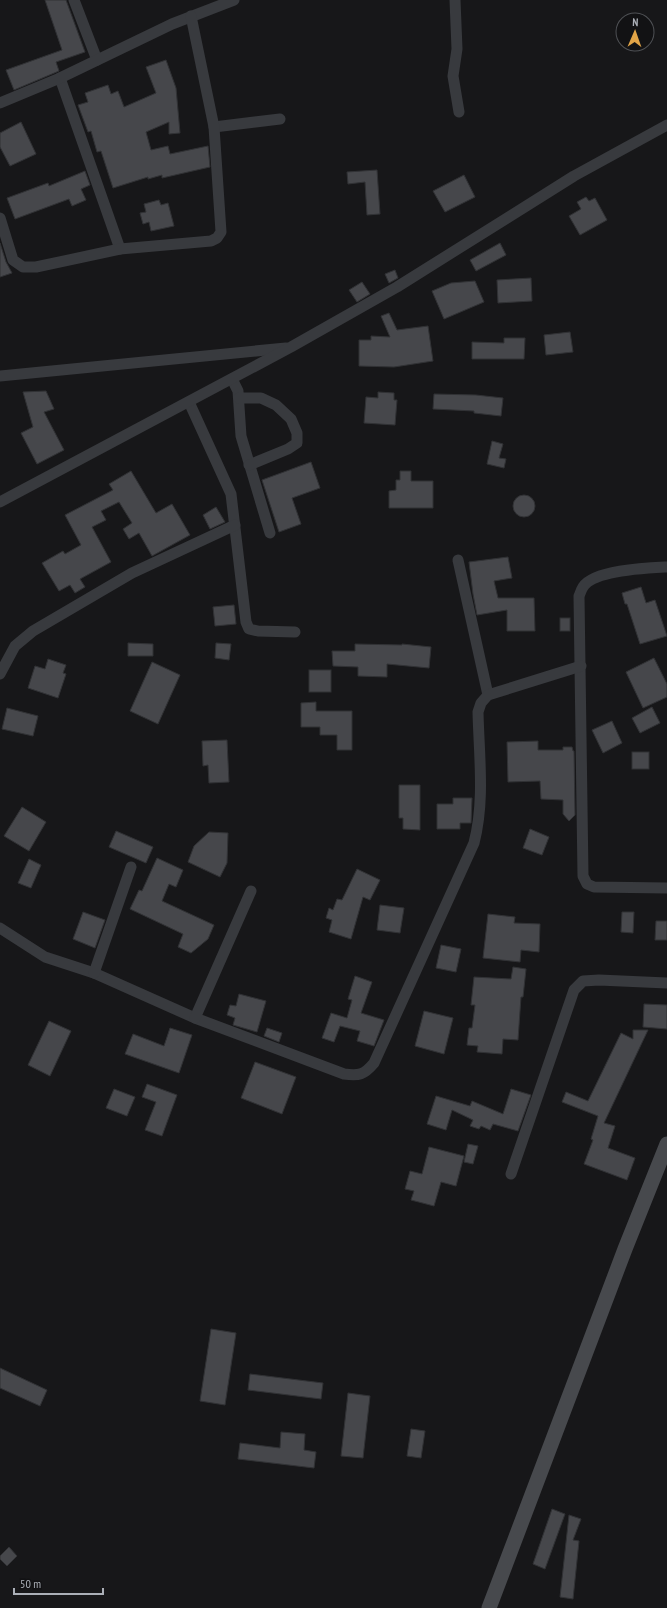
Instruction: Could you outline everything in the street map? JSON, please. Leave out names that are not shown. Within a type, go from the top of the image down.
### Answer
[{"type":"main road","points":[[489,1608],[625,1249],[667,1144]]},
{"type":"street","points":[[74,0],[97,60]]},
{"type":"street","points":[[0,103],[60,78],[172,24],[234,0]]},
{"type":"street","points":[[455,0],[457,49],[453,76],[459,112]]},
{"type":"street","points":[[0,218],[13,260],[23,267],[36,267],[120,249],[211,241],[217,238],[220,232],[214,127],[192,16]]},
{"type":"street","points":[[60,78],[120,249]]},
{"type":"street","points":[[214,127],[280,119]]},
{"type":"street","points":[[0,502],[291,347],[397,287],[574,176],[667,125]]},
{"type":"street","points":[[0,376],[291,347]]},
{"type":"street","points":[[232,378],[238,391],[241,436],[270,533]]},
{"type":"street","points":[[239,398],[261,398],[276,405],[291,419],[297,433],[297,443],[288,449],[265,457],[249,465]]},
{"type":"street","points":[[189,402],[232,494],[246,622],[249,629],[258,631],[295,632]]},
{"type":"street","points":[[0,674],[15,646],[33,631],[132,573],[235,525]]},
{"type":"street","points":[[458,560],[488,695]]},
{"type":"street","points":[[667,567],[616,571],[589,581],[583,588],[580,596],[583,876],[587,884],[594,888],[667,888]]},
{"type":"street","points":[[0,928],[45,957],[94,973],[195,1018],[344,1074],[355,1075],[366,1072],[374,1063],[474,843],[479,826],[478,712],[481,703],[488,695],[581,666]]},
{"type":"street","points":[[94,973],[131,867]]},
{"type":"street","points":[[195,1018],[251,891]]},
{"type":"street","points":[[510,1174],[574,990],[583,981],[667,983]]},
{"type":"building","points":[[45,0],[66,0],[85,52],[56,62],[59,71],[14,90],[6,70],[62,50]]},
{"type":"building","points":[[166,60],[176,88],[180,133],[169,134],[169,122],[146,132],[151,150],[168,146],[170,154],[208,146],[210,167],[162,178],[162,175],[148,179],[148,177],[113,188],[101,151],[97,152],[91,131],[88,132],[78,105],[88,102],[85,93],[108,85],[111,94],[118,91],[124,107],[156,93],[146,67]]},
{"type":"building","points":[[21,122],[36,154],[10,166],[0,147],[0,133]]},
{"type":"building","points":[[377,170],[380,214],[367,215],[365,182],[348,184],[347,172]]},
{"type":"building","points":[[85,171],[90,185],[81,189],[86,200],[72,206],[69,199],[15,219],[7,198],[48,183],[49,186]]},
{"type":"building","points":[[464,175],[475,197],[445,212],[433,191]]},
{"type":"building","points":[[586,197],[589,201],[595,198],[607,220],[580,235],[569,216],[581,209],[577,202]]},
{"type":"building","points":[[159,200],[161,205],[168,203],[174,226],[151,231],[149,222],[143,224],[140,213],[146,212],[144,204]]},
{"type":"building","points":[[0,243],[6,262],[12,273],[0,277]]},
{"type":"building","points":[[500,243],[506,255],[476,271],[470,260]]},
{"type":"building","points":[[395,270],[398,278],[389,283],[385,274]]},
{"type":"building","points":[[531,278],[532,301],[498,303],[497,280]]},
{"type":"building","points":[[475,281],[484,302],[444,319],[432,291],[451,283]]},
{"type":"building","points":[[362,282],[370,294],[357,302],[349,290]]},
{"type":"building","points":[[389,313],[397,330],[428,326],[433,361],[394,367],[359,366],[359,340],[371,340],[371,336],[390,337],[381,316]]},
{"type":"building","points":[[570,332],[573,352],[546,355],[544,335]]},
{"type":"building","points":[[504,338],[525,338],[524,359],[472,359],[472,342],[504,343]]},
{"type":"building","points":[[46,391],[54,409],[44,412],[64,450],[37,464],[21,433],[33,427],[23,392]]},
{"type":"building","points":[[378,392],[394,393],[394,400],[397,400],[395,425],[364,423],[366,397],[378,398]]},
{"type":"building","points":[[434,394],[476,395],[503,398],[501,416],[474,413],[474,411],[433,409]]},
{"type":"building","points":[[492,441],[503,444],[499,458],[506,459],[504,468],[487,464]]},
{"type":"building","points":[[311,462],[320,488],[292,498],[301,524],[279,532],[262,480]]},
{"type":"building","points":[[131,471],[156,513],[172,504],[190,535],[152,556],[139,533],[129,539],[123,529],[132,523],[119,502],[101,511],[106,520],[92,527],[111,562],[80,579],[85,587],[75,593],[70,585],[59,591],[42,563],[63,551],[65,554],[81,545],[65,515],[113,490],[109,484]]},
{"type":"building","points":[[400,471],[411,471],[411,481],[433,481],[433,508],[389,508],[389,491],[396,490],[396,480],[400,480]]},
{"type":"building","points":[[524,495],[532,498],[535,506],[532,514],[524,517],[516,514],[513,506],[516,498]]},
{"type":"building","points":[[216,507],[225,522],[210,529],[203,515]]},
{"type":"building","points":[[508,557],[512,578],[494,581],[498,598],[534,598],[535,631],[507,631],[507,610],[477,615],[469,562]]},
{"type":"building","points":[[641,587],[646,603],[655,600],[667,636],[640,644],[622,593]]},
{"type":"building","points":[[234,605],[236,624],[215,626],[213,607]]},
{"type":"building","points":[[560,618],[570,618],[570,631],[560,631]]},
{"type":"building","points":[[128,643],[153,644],[153,656],[128,656]]},
{"type":"building","points":[[216,643],[231,644],[229,660],[215,658]]},
{"type":"building","points":[[355,644],[402,644],[431,647],[429,668],[387,664],[387,677],[358,676],[358,667],[333,666],[332,651],[355,651]]},
{"type":"building","points":[[654,658],[667,684],[667,697],[643,708],[626,672]]},
{"type":"building","points":[[48,659],[66,665],[63,673],[66,674],[58,698],[28,688],[35,666],[45,669]]},
{"type":"building","points":[[152,662],[180,675],[158,724],[130,711]]},
{"type":"building","points":[[309,670],[331,670],[331,692],[309,692]]},
{"type":"building","points":[[316,702],[316,711],[352,711],[352,750],[337,750],[337,735],[320,735],[320,727],[301,727],[301,703]]},
{"type":"building","points":[[652,707],[660,723],[640,733],[632,718]]},
{"type":"building","points":[[7,708],[38,716],[33,736],[2,729]]},
{"type":"building","points":[[612,721],[622,743],[603,753],[592,730]]},
{"type":"building","points":[[227,740],[229,782],[209,783],[208,765],[203,766],[202,741]]},
{"type":"building","points":[[538,741],[538,750],[563,750],[563,747],[572,747],[574,751],[575,815],[569,821],[563,814],[563,800],[541,799],[540,781],[508,782],[507,742]]},
{"type":"building","points":[[632,752],[649,752],[649,769],[632,769]]},
{"type":"building","points":[[399,785],[420,785],[420,830],[403,829],[403,818],[399,818]]},
{"type":"building","points":[[453,798],[472,798],[471,823],[460,823],[460,829],[437,829],[437,804],[453,804]]},
{"type":"building","points":[[22,807],[46,822],[29,851],[4,836]]},
{"type":"building","points":[[530,829],[549,837],[542,855],[523,848]]},
{"type":"building","points":[[116,831],[153,847],[146,863],[109,847]]},
{"type":"building","points":[[209,832],[228,833],[227,863],[220,877],[188,862],[194,846]]},
{"type":"building","points":[[157,858],[183,870],[176,887],[169,884],[162,901],[214,925],[208,939],[191,953],[178,947],[183,934],[130,909],[139,890],[142,891]]},
{"type":"building","points":[[29,859],[41,865],[31,888],[18,883]]},
{"type":"building","points":[[357,869],[380,880],[370,900],[363,897],[351,939],[329,932],[332,920],[326,918],[329,908],[333,910],[337,899],[342,900]]},
{"type":"building","points":[[380,905],[404,908],[400,933],[377,930]]},
{"type":"building","points":[[83,912],[105,920],[95,948],[73,939]]},
{"type":"building","points":[[622,912],[634,912],[633,933],[621,932]]},
{"type":"building","points":[[488,914],[515,917],[514,923],[540,924],[539,952],[521,950],[520,962],[483,958]]},
{"type":"building","points":[[656,921],[667,921],[667,940],[655,940]]},
{"type":"building","points":[[441,945],[461,949],[456,972],[436,968]]},
{"type":"building","points":[[513,967],[526,969],[523,997],[521,997],[518,1040],[503,1039],[502,1054],[477,1052],[478,1046],[467,1045],[469,1028],[472,1028],[475,1005],[471,1005],[474,977],[511,979]]},
{"type":"building","points":[[355,976],[372,982],[361,1013],[384,1020],[374,1046],[357,1041],[360,1031],[340,1026],[334,1042],[322,1038],[331,1013],[347,1018],[352,1000],[348,999]]},
{"type":"building","points":[[239,994],[266,1001],[257,1032],[233,1025],[235,1018],[227,1015],[230,1005],[236,1006]]},
{"type":"building","points":[[644,1004],[667,1005],[667,1029],[643,1027]]},
{"type":"building","points":[[424,1011],[453,1018],[444,1054],[415,1046]]},
{"type":"building","points":[[49,1021],[71,1031],[50,1076],[28,1065]]},
{"type":"building","points":[[170,1028],[192,1035],[179,1073],[125,1054],[133,1034],[164,1046]]},
{"type":"building","points":[[267,1028],[282,1033],[279,1042],[264,1036]]},
{"type":"building","points":[[633,1030],[648,1030],[604,1123],[615,1126],[608,1148],[635,1158],[627,1180],[584,1164],[593,1140],[591,1139],[598,1116],[562,1102],[566,1092],[588,1101],[621,1033],[633,1039]]},
{"type":"building","points":[[255,1062],[296,1077],[282,1114],[241,1098]]},
{"type":"building","points":[[147,1084],[177,1095],[162,1136],[145,1130],[156,1102],[142,1097]]},
{"type":"building","points":[[114,1089],[135,1097],[127,1116],[106,1108]]},
{"type":"building","points":[[511,1089],[531,1095],[518,1131],[493,1124],[490,1130],[481,1126],[479,1129],[470,1126],[473,1120],[452,1110],[446,1130],[427,1124],[436,1096],[470,1106],[472,1101],[503,1114]]},
{"type":"building","points":[[468,1144],[478,1146],[473,1164],[464,1162]]},
{"type":"building","points":[[429,1147],[464,1156],[456,1186],[441,1182],[434,1206],[411,1200],[414,1191],[405,1189],[410,1171],[422,1174]]},
{"type":"building","points":[[211,1329],[236,1333],[225,1405],[200,1401]]},
{"type":"building","points":[[0,1368],[47,1390],[40,1406],[0,1388]]},
{"type":"building","points":[[250,1374],[323,1383],[321,1399],[248,1390]]},
{"type":"building","points":[[348,1393],[370,1396],[363,1458],[341,1456]]},
{"type":"building","points":[[411,1429],[425,1431],[421,1458],[407,1456]]},
{"type":"building","points":[[281,1432],[305,1434],[304,1450],[316,1452],[314,1468],[238,1459],[240,1443],[280,1448]]},
{"type":"building","points":[[552,1509],[565,1514],[545,1569],[533,1564]]},
{"type":"building","points":[[569,1515],[581,1519],[573,1540],[579,1541],[573,1599],[560,1597]]},
{"type":"building","points":[[9,1547],[17,1556],[7,1566],[0,1559],[0,1556]]}]
